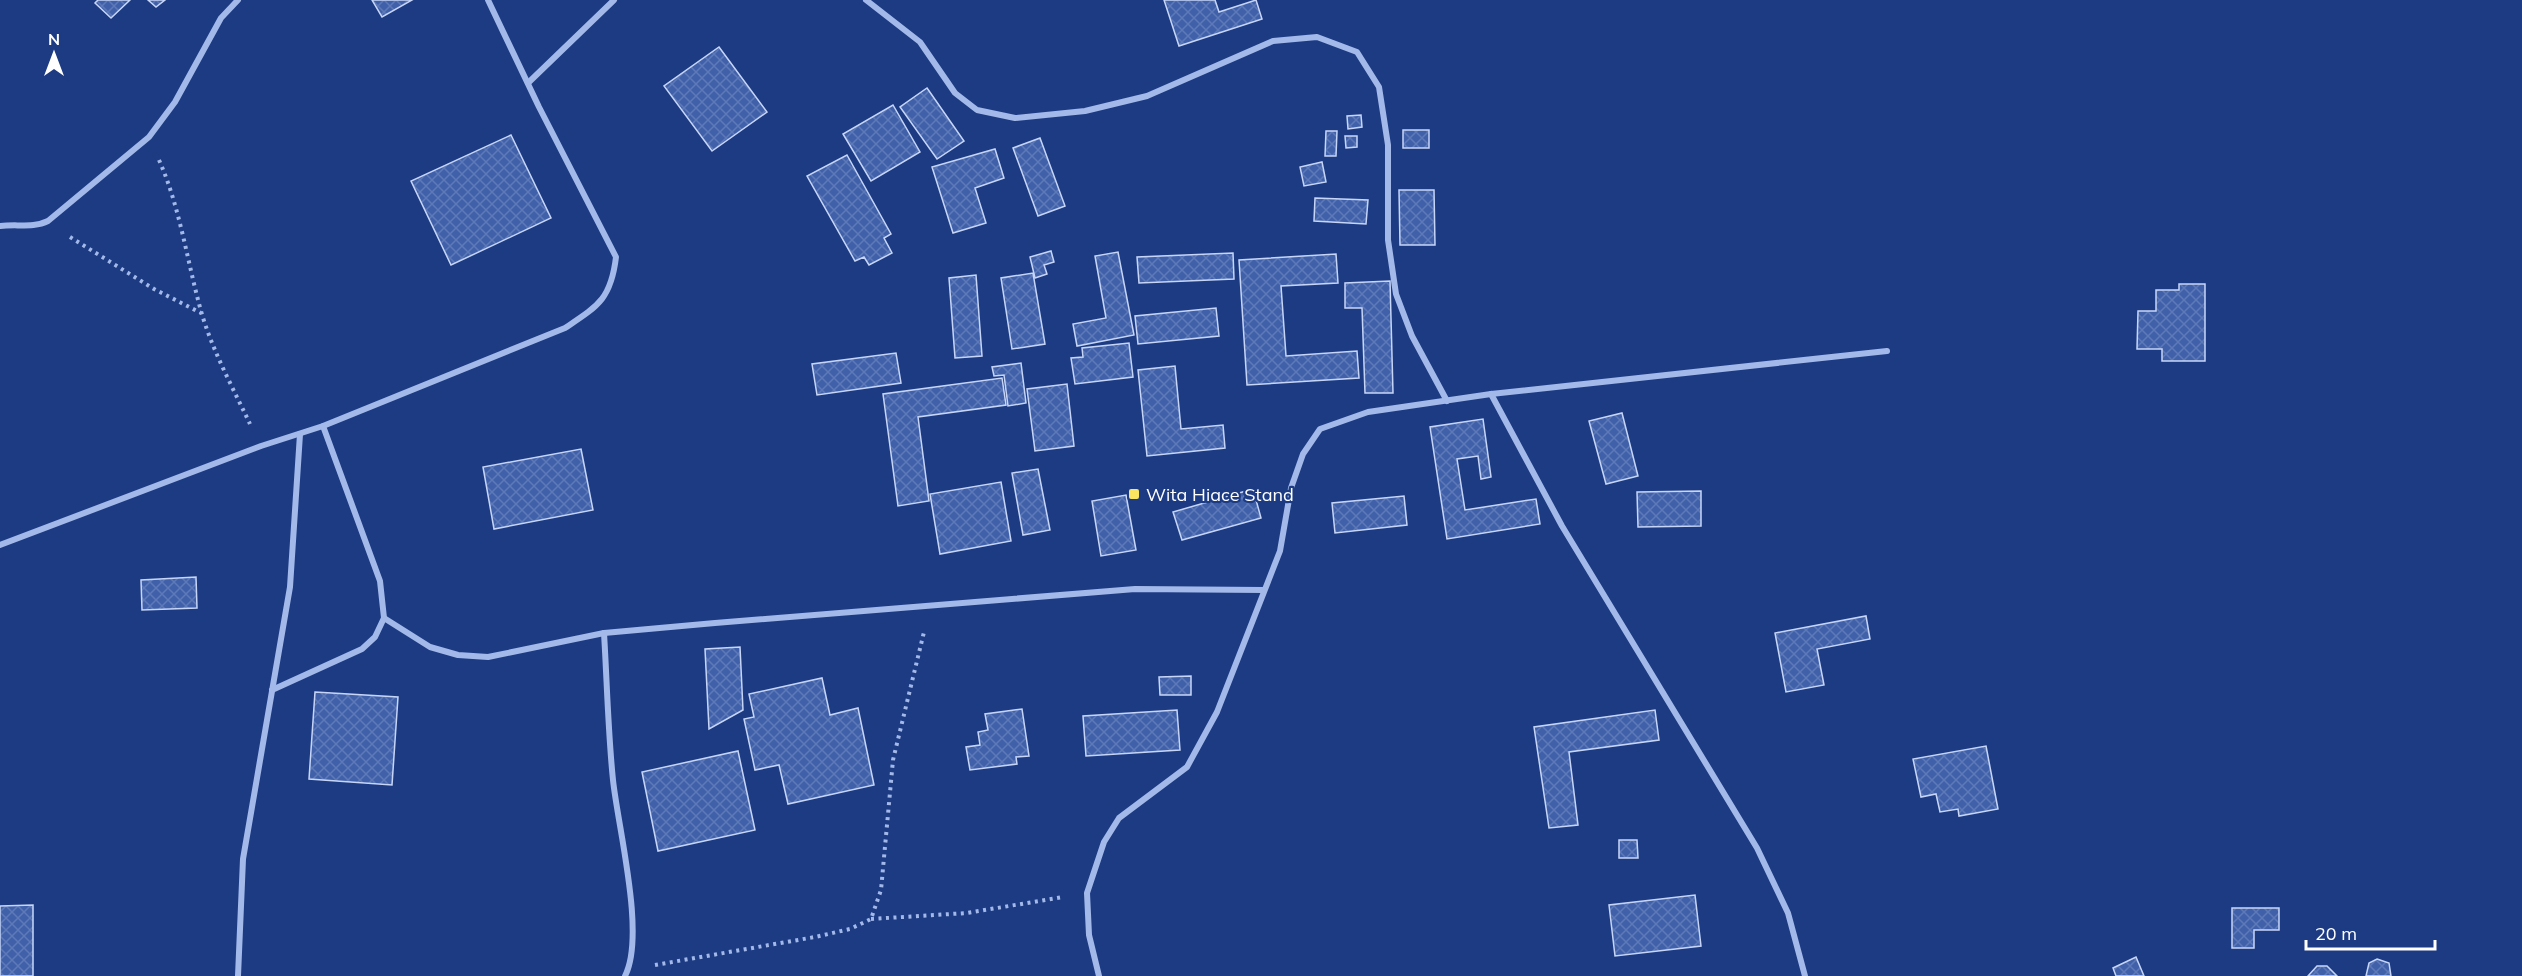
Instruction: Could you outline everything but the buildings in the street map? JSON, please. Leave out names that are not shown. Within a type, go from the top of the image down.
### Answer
[{"type":"street","points":[[0,226],[18,223],[39,225],[48,221],[149,137],[175,102],[221,18],[238,0]]},
{"type":"street","points":[[0,545],[261,446],[322,426],[565,328],[598,306],[613,280],[616,257],[488,0]]},
{"type":"street","points":[[528,83],[614,0]]},
{"type":"street","points":[[866,0],[920,42],[955,93],[977,110],[1015,118],[1085,111],[1147,96],[1273,41],[1317,37],[1357,52],[1379,87],[1388,145],[1388,240],[1396,294],[1412,336],[1447,401]]},
{"type":"street","points":[[1099,976],[1089,935],[1087,893],[1104,842],[1119,818],[1187,767],[1217,712],[1280,551],[1291,488],[1303,454],[1320,429],[1368,412],[1491,394],[1887,351]]},
{"type":"street","points":[[1491,394],[1562,526],[1757,848],[1788,913],[1805,976]]},
{"type":"street","points":[[272,690],[362,649],[375,637],[384,618],[380,581],[322,426]]},
{"type":"street","points":[[238,976],[243,859],[290,586],[300,434]]},
{"type":"street","points":[[384,618],[430,647],[468,656],[488,657],[604,633],[932,604],[1135,589],[1264,590]]},
{"type":"street","points":[[604,633],[613,780],[633,937],[626,973]]},
{"type":"path","points":[[149,137],[172,197],[202,313],[226,375],[261,446]]},
{"type":"path","points":[[48,221],[88,250],[144,284],[202,313]]},
{"type":"path","points":[[871,919],[881,890],[893,760],[932,604]]},
{"type":"path","points":[[626,973],[751,946],[815,937],[850,929],[871,919],[967,913],[1087,893]]},
{"type":"place","name":"Wita Hiace Stand","points":[[1134,494]]}]
